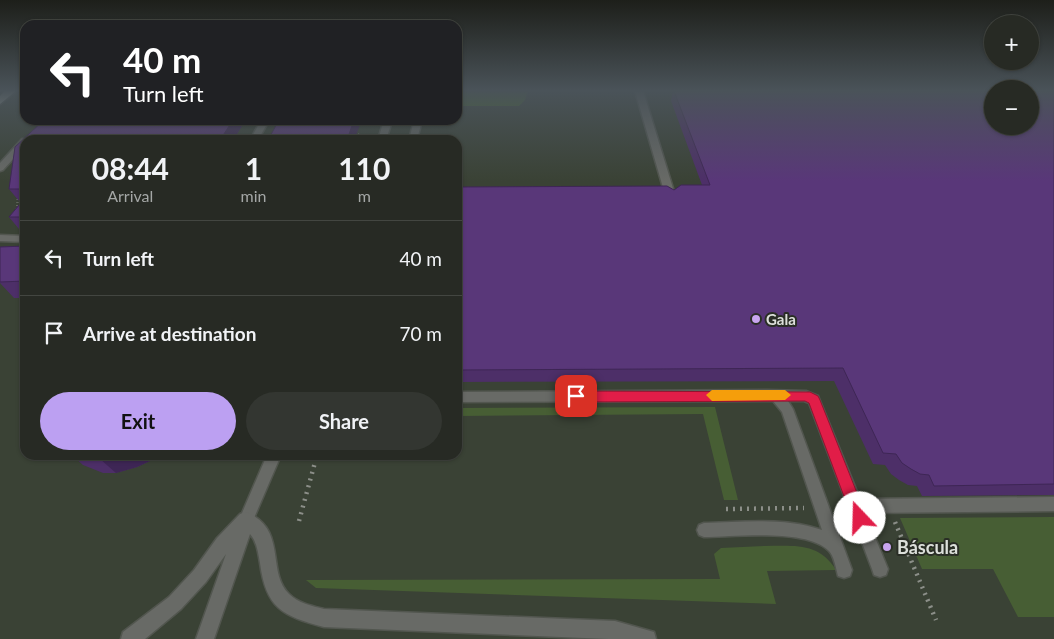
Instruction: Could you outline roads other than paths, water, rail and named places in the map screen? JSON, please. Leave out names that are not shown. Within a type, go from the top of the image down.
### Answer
[{"type":"street","points":[[130,639],[175,603],[200,576],[223,544],[246,520]]},
{"type":"street","points":[[206,639],[246,520]]},
{"type":"street","points":[[246,520],[259,531],[268,571],[279,598],[295,609],[324,618],[615,630],[647,639]]},
{"type":"lane","points":[[648,121],[671,198]]},
{"type":"lane","points":[[0,168],[20,147]]},
{"type":"lane","points":[[0,238],[20,239]]},
{"type":"lane","points":[[768,395],[777,397],[787,409],[844,570]]},
{"type":"lane","points":[[462,397],[806,396],[814,400],[880,570]]},
{"type":"lane","points":[[246,520],[272,460]]},
{"type":"lane","points":[[855,506],[1054,504]]},
{"type":"lane","points":[[704,530],[807,531],[825,537],[836,548]]},
{"type":"place","name":"Gala","points":[[756,319]]},
{"type":"place","name":"Báscula","points":[[887,547]]}]
